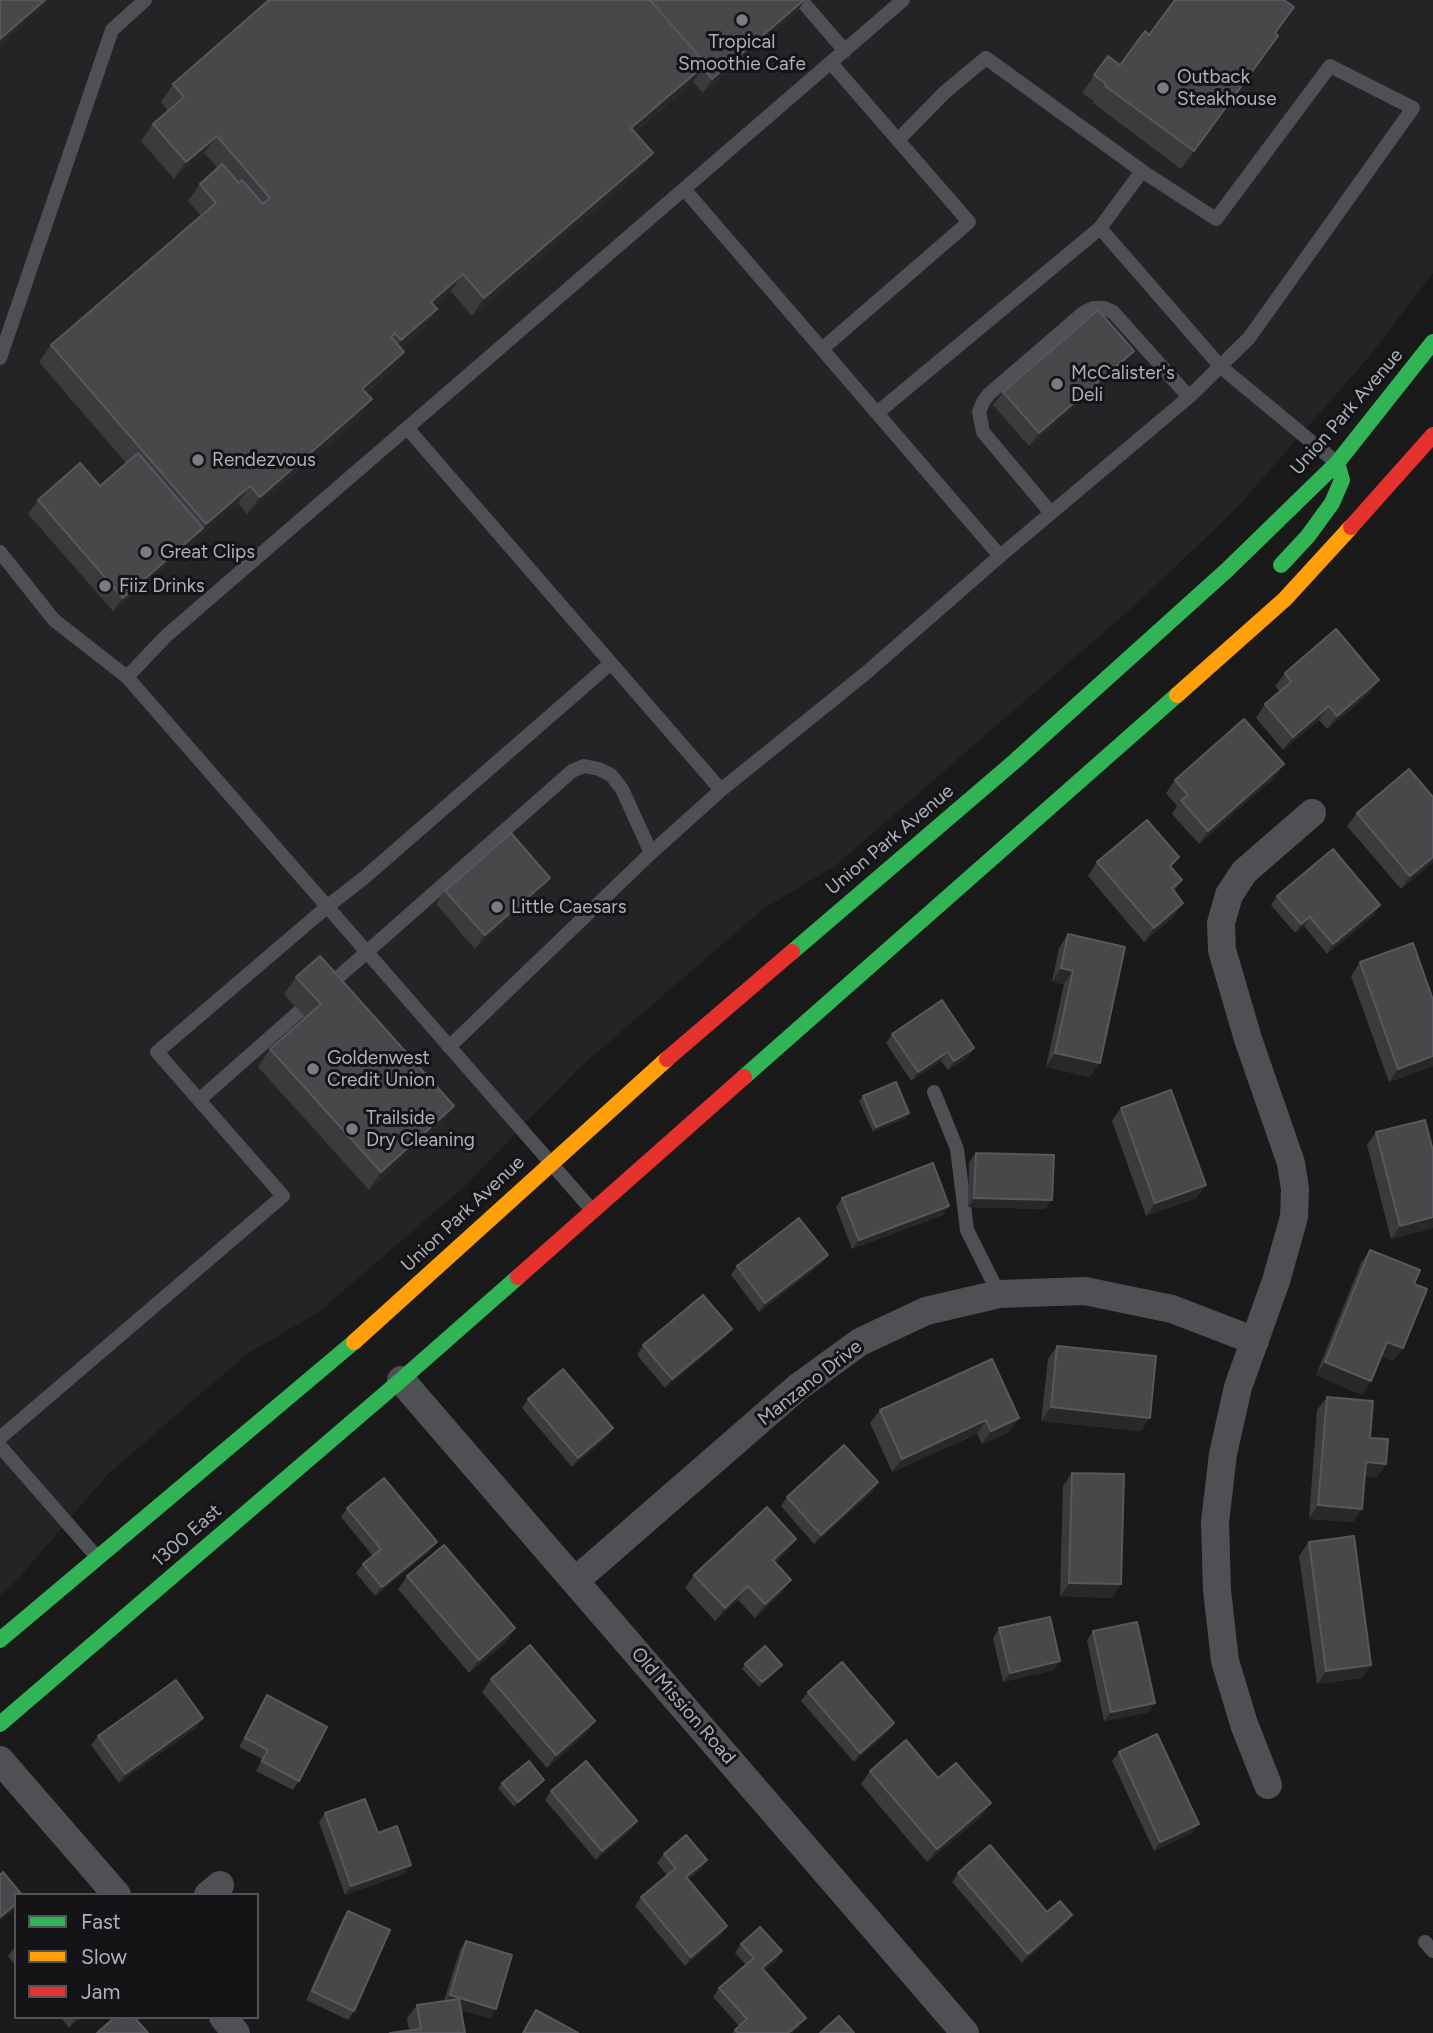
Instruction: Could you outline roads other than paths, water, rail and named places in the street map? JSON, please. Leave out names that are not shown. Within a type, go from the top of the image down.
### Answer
[{"type":"main road","name":"Union Park Avenue","points":[[350,1346],[685,1043],[1015,761],[1227,570],[1337,463],[1433,342]]},
{"type":"main road","points":[[401,1380],[1285,599],[1433,435]]},
{"type":"main road","points":[[1276,574],[1282,563],[1308,536],[1332,503],[1342,480],[1337,463]]},
{"type":"main road","points":[[1247,633],[1265,598]]},
{"type":"main road","name":"1300 East","points":[[0,1640],[350,1346]]},
{"type":"main road","name":"1300 East","points":[[0,1724],[401,1380]]},
{"type":"street","points":[[1268,1785],[1244,1724],[1225,1661],[1217,1590],[1215,1522],[1226,1441],[1238,1387],[1276,1281],[1294,1217],[1295,1189],[1291,1163],[1248,1039],[1222,950],[1221,923],[1229,895],[1244,872],[1312,813]]},
{"type":"street","name":"Manzano Drive","points":[[575,1581],[798,1387],[860,1342],[926,1311],[999,1294],[1085,1291],[1172,1309],[1255,1341]]},
{"type":"street","name":"Old Mission Road","points":[[401,1380],[965,2033]]},
{"type":"street","points":[[0,1760],[115,1893]]},
{"type":"street","points":[[225,2019],[236,2033]]},
{"type":"lane","points":[[0,358],[111,30],[145,0]]},
{"type":"lane","points":[[801,0],[845,51]]},
{"type":"lane","points":[[127,677],[166,636],[903,0]]},
{"type":"lane","points":[[449,1047],[651,853],[721,790],[866,673],[1221,367],[1249,338],[1413,108],[1330,66],[1216,219],[1142,171],[986,58],[898,139]]},
{"type":"lane","points":[[822,349],[969,222],[831,63]]},
{"type":"lane","points":[[877,414],[1100,228],[1142,171]]},
{"type":"lane","points":[[685,190],[1000,556]]},
{"type":"lane","points":[[1100,228],[1221,367],[1337,463]]},
{"type":"lane","points":[[1051,513],[983,432],[979,412],[989,394],[1083,313],[1093,308],[1104,308],[1113,312],[1189,397]]},
{"type":"lane","points":[[408,429],[721,790]]},
{"type":"lane","points":[[0,552],[54,620],[127,677],[592,1210]]},
{"type":"lane","points":[[0,1438],[282,1196],[158,1052],[611,663]]},
{"type":"lane","points":[[323,991],[572,771],[584,766],[611,775],[626,797],[651,853]]},
{"type":"lane","points":[[199,1100],[300,1011]]},
{"type":"lane","points":[[934,1092],[957,1149],[967,1230],[999,1294]]},
{"type":"lane","points":[[0,1446],[98,1558]]},
{"type":"place","name":"Tropical Smoothie Cafe","points":[[742,20]]},
{"type":"place","name":"Outback Steakhouse","points":[[1163,88]]},
{"type":"place","name":"McCalister's Deli","points":[[1057,384]]},
{"type":"place","name":"Rendezvous","points":[[198,460]]},
{"type":"place","name":"Great Clips","points":[[146,552]]},
{"type":"place","name":"Fiiz Drinks","points":[[105,586]]},
{"type":"place","name":"Little Caesars","points":[[497,907]]},
{"type":"place","name":"Goldenwest Credit Union","points":[[313,1069]]},
{"type":"place","name":"Trailside Dry Cleaning","points":[[352,1129]]}]
